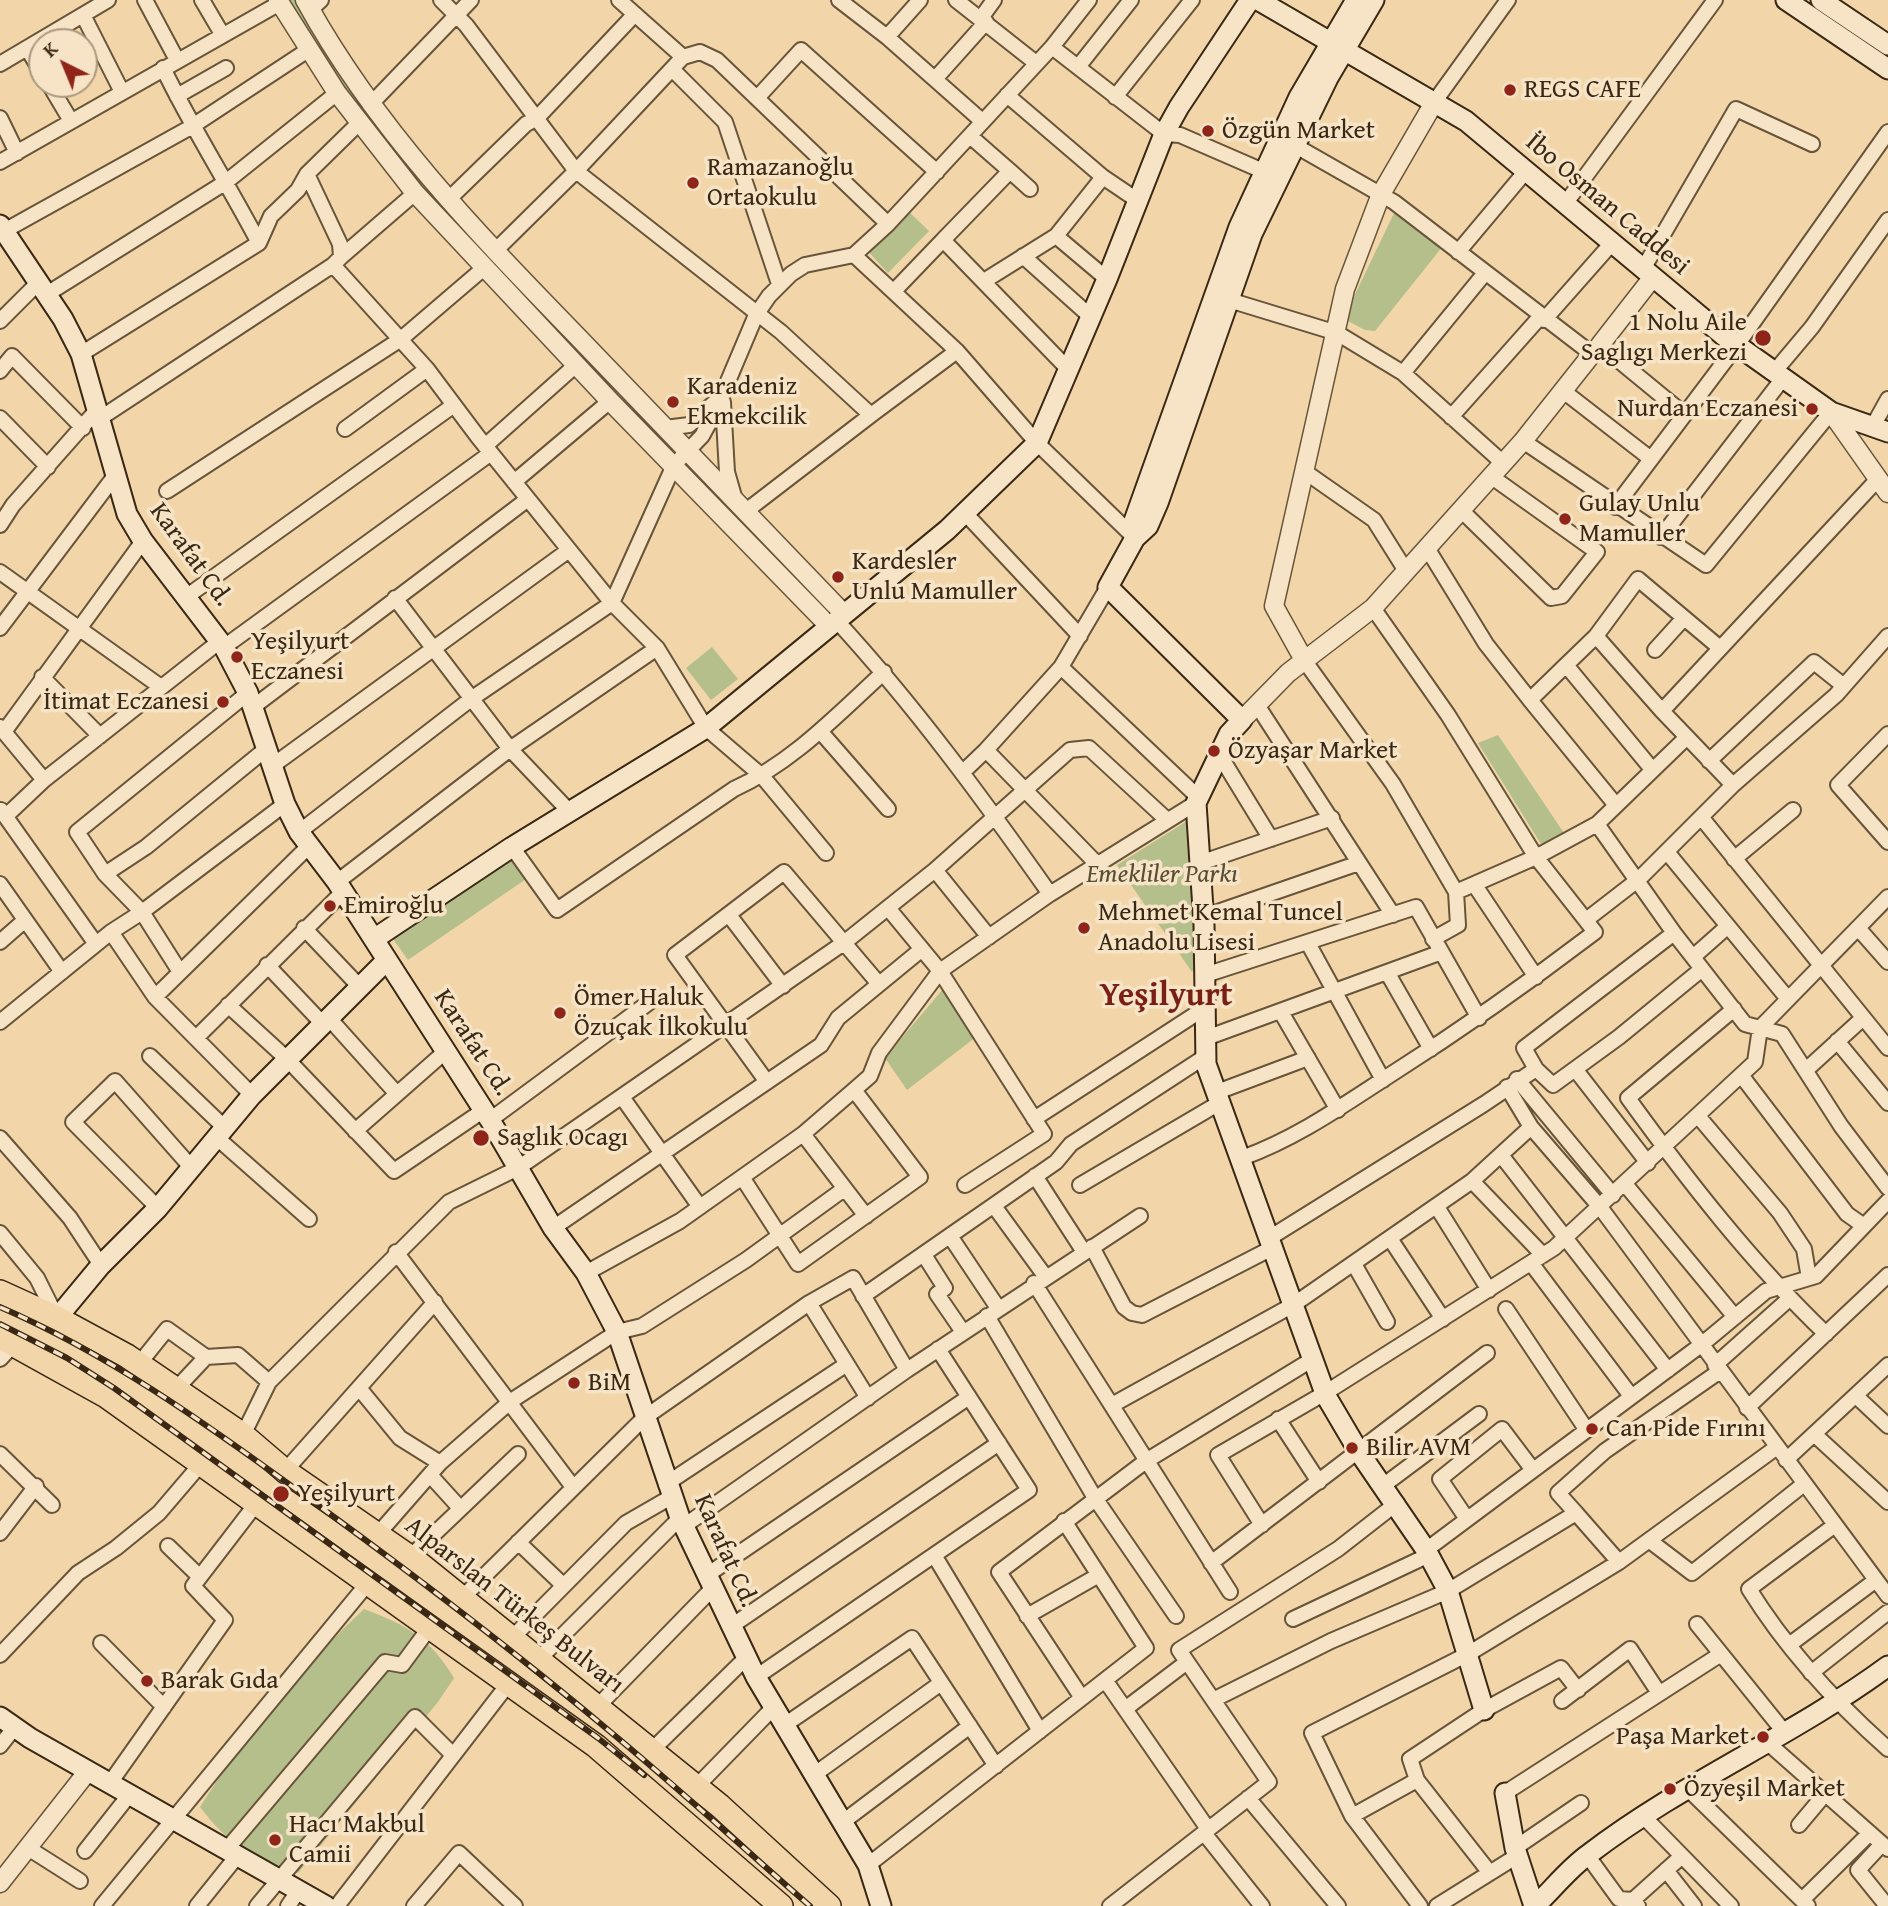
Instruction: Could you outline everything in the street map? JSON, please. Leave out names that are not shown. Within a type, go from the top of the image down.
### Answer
[{"type":"main road","points":[[374,939],[569,811],[706,728],[965,513],[1037,443],[1107,279],[1164,134],[1250,0]]},
{"type":"main road","name":"İbo Osman Caddesi","points":[[1258,0],[1336,48],[1351,52],[1466,121],[1737,345],[1831,412]]},
{"type":"main road","points":[[1356,0],[1294,145],[1252,234],[1158,503],[1148,526],[1135,537],[1108,587],[1242,720],[1229,734],[1197,800],[1206,1047],[1219,1097],[1325,1393],[1359,1452],[1397,1503],[1448,1591],[1484,1710]]},
{"type":"main road","points":[[1135,537],[1134,521],[1138,508],[1221,274],[1263,171],[1336,48],[1374,0]]},
{"type":"main road","points":[[1786,0],[1888,69]]},
{"type":"main road","points":[[1823,1],[1888,45]]},
{"type":"main road","name":"Karafat Cd.","points":[[3,235],[43,288],[81,354],[93,419],[127,514],[142,541],[222,644],[251,700],[285,804],[304,840],[340,887],[374,939],[487,1115],[553,1228],[586,1273],[617,1332],[669,1490],[730,1627],[868,1865],[881,1906]]},
{"type":"main road","points":[[1831,412],[1881,429]]},
{"type":"main road","points":[[57,1318],[101,1265],[158,1208],[252,1095],[386,961]]},
{"type":"main road","name":"Alparslan Türkeş Bulvarı","points":[[0,1292],[57,1318],[139,1364],[243,1436],[285,1471],[410,1557],[513,1637],[696,1787],[830,1906]]},
{"type":"main road","points":[[5,1347],[106,1396],[509,1683],[596,1746],[780,1906]]},
{"type":"main road","points":[[1505,1793],[1516,1852],[1535,1906],[1587,1855],[1643,1816],[1837,1703],[1888,1666]]},
{"type":"main road","points":[[7,1722],[278,1878],[294,1898],[326,1906]]},
{"type":"street","points":[[0,64],[108,0]]},
{"type":"street","points":[[145,0],[177,60]]},
{"type":"street","points":[[202,0],[222,34]]},
{"type":"street","points":[[441,0],[537,118],[576,171],[781,332],[871,415]]},
{"type":"street","points":[[370,105],[457,18],[471,0]]},
{"type":"street","points":[[619,0],[683,57]]},
{"type":"street","points":[[839,0],[887,37],[982,121]]},
{"type":"street","points":[[887,37],[920,0]]},
{"type":"street","points":[[956,0],[1036,63]]},
{"type":"street","points":[[934,79],[984,20],[994,0]]},
{"type":"street","points":[[155,997],[304,840],[471,699],[612,603],[674,465],[702,436],[756,314],[779,284],[805,265],[854,255],[888,224],[1052,47],[1089,0]]},
{"type":"street","points":[[1078,67],[1131,0]]},
{"type":"street","points":[[1115,97],[1192,0]]},
{"type":"street","points":[[863,1296],[1056,1162],[1071,1144],[1206,1047],[1281,1012],[1387,972],[1436,946],[1458,925],[1456,892],[1393,784],[1304,660],[1274,606],[1345,289],[1381,194],[1435,101],[1508,0]]},
{"type":"street","points":[[1565,204],[1715,0]]},
{"type":"street","points":[[0,162],[279,1],[337,93],[415,193],[610,401],[836,620]]},
{"type":"street","points":[[312,3],[370,105],[495,251],[741,506],[884,673],[963,772],[1050,894]]},
{"type":"street","points":[[449,200],[526,124],[537,118],[635,14]]},
{"type":"street","points":[[83,15],[122,92]]},
{"type":"street","points":[[1052,47],[1164,134],[1180,135],[1263,171]]},
{"type":"street","points":[[3,235],[191,127],[308,50]]},
{"type":"street","points":[[757,98],[801,50],[937,172]]},
{"type":"street","points":[[495,251],[576,171],[683,57],[700,52],[717,60],[888,224]]},
{"type":"street","points":[[163,68],[191,127],[226,182],[259,243]]},
{"type":"street","points":[[177,96],[226,68]]},
{"type":"street","points":[[672,69],[725,122],[779,284]]},
{"type":"street","points":[[0,321],[43,288],[226,182],[337,93]]},
{"type":"street","points":[[1007,95],[1103,177],[1137,200]]},
{"type":"street","points":[[57,98],[71,121]]},
{"type":"street","points":[[1242,720],[1304,660],[1373,608],[1523,441],[1596,350],[1648,273],[1736,109],[1812,144]]},
{"type":"street","points":[[0,118],[16,153]]},
{"type":"street","points":[[81,354],[259,243],[271,216],[298,190],[307,174],[359,123]]},
{"type":"street","points":[[1615,507],[1737,345],[1888,132]]},
{"type":"street","points":[[970,136],[1030,189]]},
{"type":"street","points":[[1294,145],[1381,194],[1542,319],[1596,350],[1684,414]]},
{"type":"street","points":[[894,291],[1010,171]]},
{"type":"street","points":[[1458,252],[1525,171]]},
{"type":"street","points":[[307,174],[340,244],[337,261],[612,603],[657,648],[706,728],[762,776],[826,853]]},
{"type":"street","points":[[984,281],[1056,236],[1103,177]]},
{"type":"street","points":[[3,515],[93,419],[337,261],[415,193]]},
{"type":"street","points":[[1661,537],[1888,220]]},
{"type":"street","points":[[1056,236],[1107,279]]},
{"type":"street","points":[[943,240],[1069,370]]},
{"type":"street","points":[[1451,417],[1612,243]]},
{"type":"street","points":[[854,255],[957,351],[1037,443],[1135,537]]},
{"type":"street","points":[[1023,256],[1091,317]]},
{"type":"street","points":[[167,491],[401,339],[484,268]]},
{"type":"street","points":[[1403,373],[1485,273]]},
{"type":"street","points":[[1229,300],[1336,333],[1403,373],[1451,417],[1497,470],[1597,552],[1562,596],[1551,598],[1462,511]]},
{"type":"street","points":[[741,506],[957,351]]},
{"type":"street","points":[[0,372],[12,356],[93,419]]},
{"type":"street","points":[[96,944],[3,813],[162,687],[488,450],[576,365]]},
{"type":"street","points":[[345,429],[426,369]]},
{"type":"street","points":[[1562,390],[1651,459]]},
{"type":"street","points":[[665,428],[690,425],[704,415],[723,391]]},
{"type":"street","points":[[723,391],[725,454],[741,506]]},
{"type":"street","points":[[1881,429],[1888,399]]},
{"type":"street","points":[[514,482],[610,401]]},
{"type":"street","points":[[186,597],[454,405]]},
{"type":"street","points":[[1523,441],[1615,507],[1706,565],[1831,412]]},
{"type":"street","name":"İbo Osman Caddesi","points":[[1831,412],[1883,486]]},
{"type":"street","points":[[0,418],[48,467]]},
{"type":"street","points":[[1304,471],[1374,520],[1406,571]]},
{"type":"street","points":[[0,628],[114,477]]},
{"type":"street","points":[[1662,711],[1720,648],[1883,486]]},
{"type":"street","points":[[180,972],[142,912],[104,874],[77,832],[251,700],[528,499]]},
{"type":"street","points":[[965,513],[1080,636]]},
{"type":"street","points":[[44,779],[2,729],[142,541]]},
{"type":"street","points":[[1427,548],[1486,644],[1615,804]]},
{"type":"street","points":[[104,874],[146,847],[269,757],[434,649],[569,550]]},
{"type":"street","points":[[0,572],[162,687]]},
{"type":"street","points":[[1530,700],[1596,636],[1637,579],[1720,648]]},
{"type":"street","points":[[963,772],[1061,667],[1108,587]]},
{"type":"street","points":[[395,598],[510,749],[569,811]]},
{"type":"street","points":[[1242,1158],[1282,1143],[1338,1110],[1479,1018],[1595,932],[1536,857],[1448,715],[1373,608]]},
{"type":"street","points":[[1655,650],[1684,618]]},
{"type":"street","points":[[1596,636],[1686,738],[1733,785]]},
{"type":"street","points":[[1586,920],[1639,879],[1733,785],[1844,686],[1888,636]]},
{"type":"street","points":[[198,1037],[340,887],[510,749],[657,648]]},
{"type":"street","points":[[1709,761],[1814,662],[1844,686]]},
{"type":"street","points":[[1566,665],[1651,768]]},
{"type":"street","points":[[586,1273],[700,1207],[803,1134],[870,1076],[878,1053],[940,971],[1050,894],[1099,866],[1197,800],[1061,667]]},
{"type":"street","points":[[512,848],[557,909],[734,789],[762,776],[820,731],[884,673]]},
{"type":"street","points":[[42,677],[100,736]]},
{"type":"street","points":[[1257,705],[1393,915]]},
{"type":"street","points":[[820,731],[887,809]]},
{"type":"street","points":[[1888,734],[1838,785],[1888,842]]},
{"type":"street","points":[[1456,892],[1536,857],[1597,824],[1651,768],[1686,738]]},
{"type":"street","points":[[243,1436],[269,1382],[396,1252],[449,1202],[518,1168],[728,1026],[845,942],[935,870],[1070,750],[1089,748],[1166,819]]},
{"type":"street","points":[[986,750],[1099,866]]},
{"type":"street","points":[[1219,754],[1271,839]]},
{"type":"street","points":[[0,1022],[111,932],[142,912],[285,804]]},
{"type":"street","points":[[1734,859],[1793,810]]},
{"type":"street","points":[[1701,817],[1888,1048]]},
{"type":"street","points":[[1200,863],[1332,818]]},
{"type":"street","points":[[1597,824],[1639,879],[1674,933],[1745,1024],[1782,1034],[1841,1126],[1887,1183]]},
{"type":"street","points":[[1667,852],[1787,999]]},
{"type":"street","points":[[1203,917],[1359,863]]},
{"type":"street","points":[[935,870],[989,937]]},
{"type":"street","points":[[767,1082],[675,955],[784,872],[879,984]]},
{"type":"street","points":[[0,884],[62,972]]},
{"type":"street","points":[[1474,884],[1536,977]]},
{"type":"street","points":[[1262,1525],[1218,1455],[1325,1393],[1489,1290],[1567,1237],[1755,1062],[1760,1028],[1888,898]]},
{"type":"street","points":[[1205,975],[1416,907],[1479,1018]]},
{"type":"street","points":[[888,908],[940,971],[1044,1134],[965,1185]]},
{"type":"street","points":[[729,915],[783,986]]},
{"type":"street","points":[[0,942],[24,921]]},
{"type":"street","points":[[1674,933],[1524,1048],[1536,1069],[1553,1085],[1697,963],[1728,926]]},
{"type":"street","points":[[304,928],[359,986]]},
{"type":"street","points":[[1858,928],[1888,962]]},
{"type":"street","points":[[111,932],[155,997],[198,1037],[252,1095]]},
{"type":"street","points":[[1308,943],[1382,1080]]},
{"type":"street","points":[[553,1228],[821,1045],[838,1018],[922,949]]},
{"type":"street","points":[[268,965],[397,1094]]},
{"type":"street","points":[[1387,972],[1431,1049]]},
{"type":"street","points":[[229,1005],[287,1059],[394,1171],[487,1115],[655,998]]},
{"type":"street","points":[[1034,1119],[1205,1008]]},
{"type":"street","points":[[1734,1009],[1628,1098],[1664,1148],[1777,1287],[1826,1334]]},
{"type":"street","points":[[1281,1012],[1338,1110]]},
{"type":"street","points":[[1806,1070],[1863,1018]]},
{"type":"street","points":[[1837,1041],[1888,1103]]},
{"type":"street","points":[[355,1131],[446,1051]]},
{"type":"street","points":[[150,1056],[220,1133],[309,1219]]},
{"type":"street","points":[[1080,1185],[1219,1097],[1308,1058]]},
{"type":"street","points":[[1035,1176],[1088,1249],[1124,1307],[1132,1313],[1142,1315],[1272,1242],[1536,1069]]},
{"type":"street","points":[[1575,1069],[1648,1163]]},
{"type":"street","points":[[1741,1075],[1847,1214],[1864,1226]]},
{"type":"street","points":[[158,1208],[73,1122],[115,1081],[191,1167]]},
{"type":"street","points":[[1512,1083],[1531,1127],[1600,1206],[1888,1597]]},
{"type":"street","points":[[1512,1083],[1613,1195]]},
{"type":"street","points":[[742,1177],[798,1264],[920,1177],[854,1090]]},
{"type":"street","points":[[622,1097],[661,1156],[700,1207]]},
{"type":"street","points":[[1698,1115],[1780,1213],[1804,1248],[1808,1278]]},
{"type":"street","points":[[1112,1405],[1293,1305],[1354,1265],[1472,1181],[1531,1127]]},
{"type":"street","points":[[803,1134],[866,1216]]},
{"type":"street","points":[[0,1138],[71,1218],[101,1265]]},
{"type":"street","points":[[1501,1155],[1668,1370]]},
{"type":"street","points":[[1472,1181],[1537,1259],[1631,1396]]},
{"type":"street","points":[[1625,1184],[1735,1317]]},
{"type":"street","points":[[378,1534],[440,1463],[511,1401],[617,1332],[642,1326],[779,1236],[844,1189]]},
{"type":"street","points":[[1293,1619],[1427,1552],[1532,1469],[1701,1345],[1766,1291],[1816,1276],[1888,1201]]},
{"type":"street","points":[[994,1206],[1146,1461],[1230,1592]]},
{"type":"street","points":[[1437,1207],[1489,1290]]},
{"type":"street","points":[[539,1659],[682,1522],[1040,1280],[1140,1216]]},
{"type":"street","points":[[0,1233],[37,1278],[57,1318]]},
{"type":"street","points":[[950,1236],[1095,1498],[1175,1616]]},
{"type":"street","points":[[1391,1240],[1443,1319]]},
{"type":"street","points":[[396,1252],[573,1486]]},
{"type":"street","points":[[926,1258],[945,1288],[937,1294],[963,1332]]},
{"type":"street","points":[[1354,1265],[1387,1322]]},
{"type":"street","points":[[1747,1408],[1888,1275]]},
{"type":"street","points":[[463,1597],[644,1418],[809,1303],[853,1278],[907,1370]]},
{"type":"street","points":[[1619,1562],[1558,1493],[1605,1451],[1717,1368],[1789,1298]]},
{"type":"street","points":[[285,1471],[435,1302]]},
{"type":"street","points":[[809,1303],[868,1398]]},
{"type":"street","points":[[1506,1310],[1586,1429]]},
{"type":"street","points":[[139,1364],[167,1329],[206,1357],[238,1355],[269,1382]]},
{"type":"street","points":[[757,1677],[1029,1490],[938,1349]]},
{"type":"street","points":[[1211,1563],[1487,1353]]},
{"type":"street","points":[[176,1390],[206,1357]]},
{"type":"street","points":[[1082,1698],[999,1573],[1146,1461],[1313,1359]]},
{"type":"street","points":[[513,1637],[626,1523],[846,1364]]},
{"type":"street","points":[[1786,1460],[1888,1365]]},
{"type":"street","points":[[359,1388],[400,1438],[440,1463]]},
{"type":"street","points":[[1856,1395],[1888,1426]]},
{"type":"street","points":[[598,1706],[710,1582],[969,1397]]},
{"type":"street","points":[[1384,1485],[1479,1414]]},
{"type":"street","points":[[1278,1419],[1319,1482]]},
{"type":"street","points":[[1467,1519],[1440,1479],[1502,1429],[1532,1469]]},
{"type":"street","points":[[1814,1434],[1888,1502]]},
{"type":"street","points":[[730,1627],[999,1443]]},
{"type":"street","points":[[1420,1906],[1352,1816],[1312,1733],[1468,1654],[1619,1562],[1777,1447]]},
{"type":"street","points":[[0,1454],[36,1486],[52,1505]]},
{"type":"street","points":[[410,1557],[518,1454]]},
{"type":"street","points":[[0,1655],[78,1573],[116,1548],[159,1513],[200,1465]]},
{"type":"street","points":[[430,1475],[460,1507]]},
{"type":"street","points":[[1650,1541],[1692,1573],[1804,1485]]},
{"type":"street","points":[[0,1533],[36,1486]]},
{"type":"street","points":[[1110,1906],[1269,1782],[1179,1650],[1338,1549],[1397,1503]]},
{"type":"street","points":[[110,1783],[225,1620],[193,1586],[256,1504]]},
{"type":"street","points":[[1213,1700],[1331,1641],[1448,1591],[1576,1513]]},
{"type":"street","points":[[868,1865],[1146,1648],[1064,1521]]},
{"type":"street","points":[[1835,1525],[1749,1589],[1789,1645],[1837,1703],[1888,1749]]},
{"type":"street","points":[[518,1542],[563,1585]]},
{"type":"street","points":[[168,1546],[200,1577]]},
{"type":"street","points":[[934,1555],[1040,1731]]},
{"type":"street","points":[[1027,1616],[1099,1575]]},
{"type":"street","points":[[1789,1645],[1876,1580]]},
{"type":"street","points":[[102,1906],[368,1583]]},
{"type":"street","points":[[1811,1673],[1888,1612]]},
{"type":"street","points":[[1697,1624],[1721,1654],[1776,1738],[1825,1794],[1885,1847],[1858,1870],[1887,1906]]},
{"type":"street","points":[[197,1906],[232,1852],[385,1661],[402,1665],[430,1627]]},
{"type":"street","points":[[786,1724],[912,1638],[996,1766]]},
{"type":"street","points":[[101,1643],[164,1707]]},
{"type":"street","points":[[1562,1701],[1630,1649],[1659,1693]]},
{"type":"street","points":[[1505,1793],[1721,1654]]},
{"type":"street","points":[[650,1752],[746,1658]]},
{"type":"street","points":[[1125,1709],[1187,1662]]},
{"type":"street","points":[[1490,1873],[1417,1780],[1409,1759],[1484,1710],[1561,1668],[1578,1690]]},
{"type":"street","points":[[1105,1680],[1206,1831],[1262,1906]]},
{"type":"street","points":[[337,1906],[509,1683]]},
{"type":"street","points":[[815,1774],[941,1683]]},
{"type":"street","points":[[696,1787],[775,1706]]},
{"type":"street","points":[[257,1906],[415,1717],[453,1755]]},
{"type":"street","points":[[0,1746],[7,1722]]},
{"type":"street","points":[[844,1821],[970,1726]]},
{"type":"street","points":[[0,1883],[88,1770]]},
{"type":"street","points":[[1352,1816],[1417,1780]]},
{"type":"street","points":[[1687,1788],[1805,1903],[1870,1833]]},
{"type":"street","points":[[85,1851],[130,1794]]},
{"type":"street","points":[[1799,1825],[1825,1794]]},
{"type":"street","points":[[1248,1798],[1338,1906]]},
{"type":"street","points":[[1437,1906],[1490,1873],[1581,1803]]},
{"type":"street","points":[[1643,1816],[1731,1906]]},
{"type":"street","points":[[28,1848],[80,1881]]},
{"type":"street","points":[[414,1906],[459,1853],[515,1906]]},
{"type":"street","points":[[1587,1855],[1619,1899],[1635,1903],[1682,1856]]},
{"type":"street","points":[[1666,1870],[1694,1906]]},
{"type":"green space","points":[[287,0],[296,0],[349,88],[390,143],[676,450],[671,455],[385,148],[343,91]]},
{"type":"green space","points":[[906,209],[929,231],[888,273],[865,248]]},
{"type":"green space","points":[[1396,209],[1443,246],[1375,331],[1365,330],[1348,321],[1347,311]]},
{"type":"green space","points":[[688,462],[833,610],[827,616],[683,467]]},
{"type":"green space","points":[[712,647],[738,679],[711,700],[686,668]]},
{"type":"green space","points":[[1498,735],[1564,833],[1541,844],[1478,743]]},
{"type":"green space","name":"Emekliler Parkı","points":[[1190,819],[1199,961],[1192,972],[1117,865]]},
{"type":"green space","points":[[510,857],[526,879],[408,960],[391,936]]},
{"type":"green space","points":[[943,989],[976,1037],[907,1090],[885,1058]]},
{"type":"green space","points":[[364,1609],[416,1634],[436,1653],[454,1678],[438,1702],[298,1873],[267,1862],[243,1849],[221,1831],[200,1807],[236,1754],[276,1703]]},
{"type":"railway","points":[[0,1307],[79,1346],[153,1390],[226,1439],[376,1548],[569,1698],[658,1772],[810,1906]]},
{"type":"railway","points":[[0,1324],[67,1358],[114,1388],[598,1738],[644,1775]]},
{"type":"place","name":"REGS CAFE","points":[[1510,90]]},
{"type":"place","name":"Özgün Market","points":[[1208,131]]},
{"type":"place","name":"Ramazanoğlu Ortaokulu","points":[[693,183]]},
{"type":"place","name":"1 Nolu Aile Saglıgı Merkezi","points":[[1763,338]]},
{"type":"place","name":"Karadeniz Ekmekcilik","points":[[673,402]]},
{"type":"place","name":"Nurdan Eczanesi","points":[[1812,409]]},
{"type":"place","name":"Gulay Unlu Mamuller","points":[[1565,519]]},
{"type":"place","name":"Kardesler Unlu Mamuller","points":[[838,577]]},
{"type":"place","name":"Yeşilyurt Eczanesi","points":[[237,657]]},
{"type":"place","name":"İtimat Eczanesi","points":[[223,702]]},
{"type":"place","name":"Özyaşar Market","points":[[1214,751]]},
{"type":"place","name":"Emiroğlu","points":[[330,906]]},
{"type":"place","name":"Mehmet Kemal Tuncel Anadolu Lisesi","points":[[1084,928]]},
{"type":"place","name":"Ömer Haluk Özuçak İlkokulu","points":[[560,1013]]},
{"type":"place","name":"Saglık Ocagı","points":[[481,1138]]},
{"type":"place","name":"BiM","points":[[574,1383]]},
{"type":"place","name":"Can Pide Fırını","points":[[1592,1429]]},
{"type":"place","name":"Bilir AVM","points":[[1352,1448]]},
{"type":"place","name":"Yeşilyurt","points":[[281,1494]]},
{"type":"place","name":"Barak Gıda","points":[[147,1681]]},
{"type":"place","name":"Paşa Market","points":[[1763,1737]]},
{"type":"place","name":"Özyeşil Market","points":[[1670,1789]]},
{"type":"place","name":"Hacı Makbul Camii","points":[[275,1840]]},
{"type":"district","name":"Yeşilyurt","points":[[1166,997]]}]
